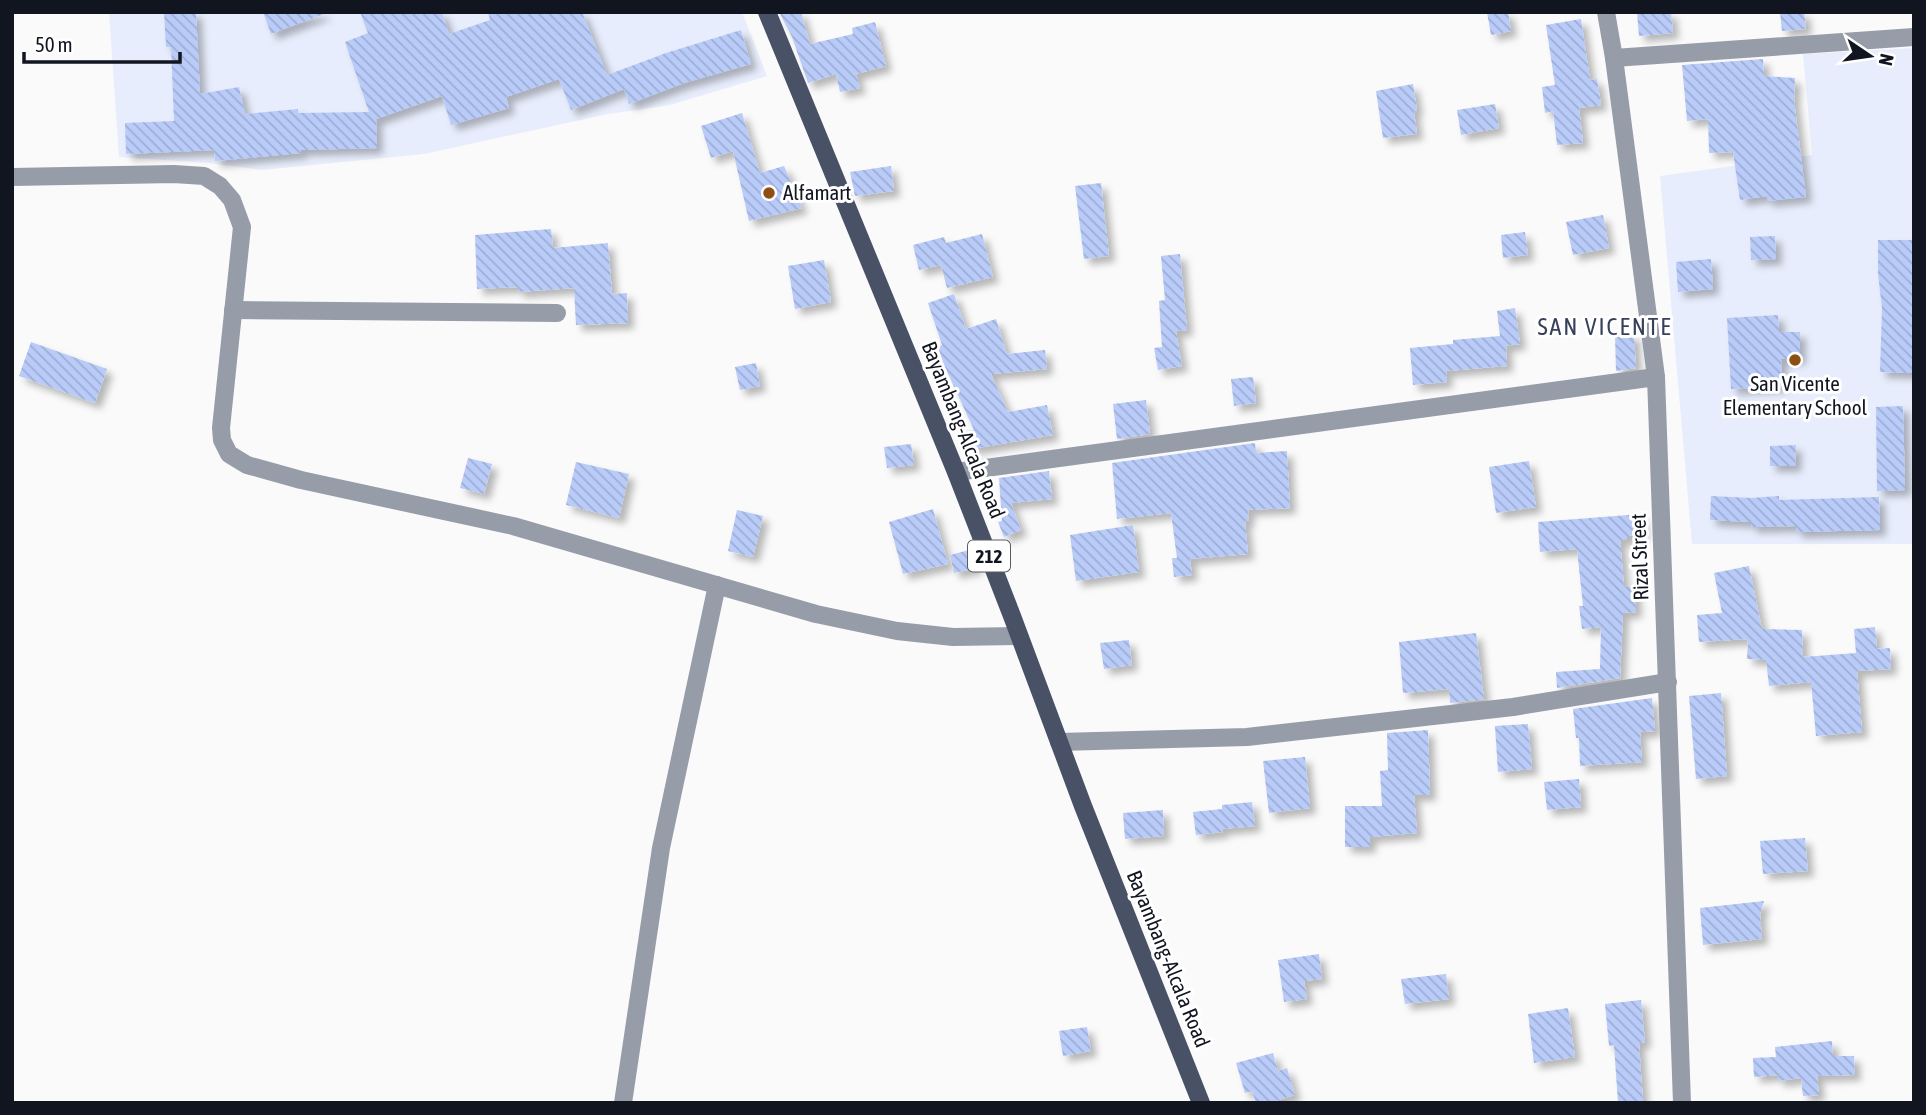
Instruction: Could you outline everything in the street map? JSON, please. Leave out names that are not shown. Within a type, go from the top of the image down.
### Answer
[{"type":"main road","name":"Bayambang-Alcala Road","points":[[767,12],[956,471],[1201,1103]]},
{"type":"street","name":"Rizal Street","points":[[1606,12],[1656,377],[1682,1103]]},
{"type":"street","points":[[1614,58],[1914,37]]},
{"type":"street","points":[[12,177],[174,174],[204,176],[220,186],[232,200],[242,227],[221,428],[222,440],[229,454],[247,465],[301,480],[513,526],[816,614],[897,631],[953,637],[1018,636]]},
{"type":"street","points":[[233,310],[557,313]]},
{"type":"street","points":[[956,471],[1656,377]]},
{"type":"street","points":[[623,1103],[660,848],[717,585]]},
{"type":"street","points":[[1059,742],[1247,737],[1513,707],[1668,682]]},
{"type":"shaded area","points":[[109,12],[742,12],[767,76],[670,105],[608,114],[424,154],[262,170],[209,163],[119,157]]},
{"type":"shaded area","name":"San Vicente Elementary School","points":[[1914,48],[1914,544],[1692,544],[1660,176],[1812,155],[1803,54]]},
{"type":"building","points":[[164,12],[196,12],[200,94],[239,87],[245,114],[298,109],[298,113],[369,112],[345,42],[368,33],[360,12],[442,12],[449,34],[490,20],[488,12],[582,12],[607,75],[741,30],[751,64],[684,83],[629,104],[624,89],[571,110],[559,79],[506,97],[509,108],[451,125],[442,96],[376,119],[377,148],[301,150],[301,153],[215,161],[214,150],[126,154],[125,123],[174,121],[171,47],[166,47]]},
{"type":"building","points":[[263,12],[324,12],[324,14],[271,34]]},
{"type":"building","points":[[779,12],[801,12],[810,44],[853,34],[852,28],[875,22],[886,66],[856,74],[860,88],[840,92],[836,74],[808,83],[792,37]]},
{"type":"building","points":[[1487,12],[1508,12],[1511,31],[1491,35]]},
{"type":"building","points":[[1637,12],[1671,12],[1673,33],[1639,36]]},
{"type":"building","points":[[1780,12],[1804,12],[1806,29],[1782,31]]},
{"type":"building","points":[[1581,19],[1590,80],[1597,79],[1601,105],[1579,108],[1583,143],[1557,145],[1553,111],[1545,113],[1542,87],[1555,85],[1546,25]]},
{"type":"building","points":[[1763,59],[1764,76],[1795,78],[1794,100],[1806,197],[1767,201],[1767,196],[1740,200],[1733,152],[1709,153],[1708,119],[1687,121],[1682,65]]},
{"type":"building","points":[[1413,84],[1417,134],[1383,138],[1376,91]]},
{"type":"building","points":[[1495,104],[1499,128],[1461,135],[1457,110]]},
{"type":"building","points":[[742,113],[760,173],[784,166],[802,208],[749,221],[733,151],[711,158],[701,126]]},
{"type":"building","points":[[891,166],[894,191],[855,196],[850,172]]},
{"type":"building","points":[[1101,183],[1109,256],[1084,259],[1075,186]]},
{"type":"building","points":[[1603,215],[1609,248],[1573,255],[1566,222]]},
{"type":"building","points":[[551,229],[553,248],[608,243],[612,294],[627,293],[628,323],[576,325],[574,288],[518,292],[518,287],[477,289],[475,235]]},
{"type":"building","points":[[1525,232],[1528,255],[1503,258],[1501,235]]},
{"type":"building","points":[[982,234],[993,277],[947,288],[941,265],[919,270],[913,245],[944,237],[946,243]]},
{"type":"building","points":[[1775,236],[1776,259],[1751,260],[1750,237]]},
{"type":"building","points":[[1878,240],[1912,240],[1912,373],[1880,372],[1882,308]]},
{"type":"building","points":[[1180,254],[1187,330],[1176,331],[1182,366],[1158,370],[1154,348],[1162,347],[1159,301],[1165,300],[1161,256]]},
{"type":"building","points":[[1711,259],[1713,289],[1678,292],[1676,262]]},
{"type":"building","points":[[824,260],[831,302],[795,309],[788,266]]},
{"type":"building","points":[[954,294],[966,329],[996,319],[1007,354],[1045,350],[1047,369],[991,374],[1008,412],[1047,405],[1053,435],[972,449],[965,431],[974,430],[944,365],[938,347],[942,345],[928,303]]},
{"type":"building","points":[[1515,308],[1520,344],[1506,346],[1507,366],[1446,371],[1447,382],[1413,385],[1410,348],[1453,344],[1453,340],[1500,336],[1497,311]]},
{"type":"building","points":[[1778,315],[1779,332],[1800,332],[1800,359],[1781,359],[1782,386],[1731,389],[1727,318]]},
{"type":"building","points":[[1634,334],[1636,368],[1616,371],[1615,335]]},
{"type":"building","points":[[31,342],[107,369],[95,403],[19,376]]},
{"type":"building","points":[[756,363],[760,386],[740,390],[735,367]]},
{"type":"building","points":[[1253,377],[1256,403],[1234,406],[1231,379]]},
{"type":"building","points":[[1146,400],[1150,434],[1117,439],[1113,404]]},
{"type":"building","points":[[1903,406],[1905,490],[1877,491],[1876,407]]},
{"type":"building","points":[[1255,443],[1256,453],[1287,451],[1290,508],[1248,510],[1249,520],[1245,521],[1248,554],[1190,559],[1192,575],[1174,577],[1172,558],[1177,558],[1171,513],[1117,519],[1112,463]]},
{"type":"building","points":[[911,444],[914,465],[887,468],[884,447]]},
{"type":"building","points":[[1796,445],[1795,466],[1770,466],[1770,446]]},
{"type":"building","points":[[468,458],[492,464],[484,494],[460,488]]},
{"type":"building","points":[[1529,461],[1536,507],[1496,513],[1489,467]]},
{"type":"building","points":[[576,462],[629,474],[619,518],[566,505]]},
{"type":"building","points":[[1049,471],[1052,499],[1011,503],[1021,530],[1004,537],[998,522],[1002,521],[999,478]]},
{"type":"building","points":[[1711,496],[1779,496],[1779,500],[1879,497],[1880,530],[1796,532],[1796,526],[1751,527],[1751,522],[1710,520]]},
{"type":"building","points":[[933,509],[948,564],[903,574],[889,522]]},
{"type":"building","points":[[737,510],[763,516],[753,557],[728,551]]},
{"type":"building","points":[[1641,514],[1643,534],[1627,536],[1627,540],[1620,540],[1624,587],[1635,587],[1636,612],[1623,613],[1620,678],[1557,688],[1556,672],[1600,669],[1601,627],[1582,629],[1579,606],[1583,606],[1577,549],[1540,552],[1538,522]]},
{"type":"building","points":[[1133,525],[1139,572],[1076,581],[1070,535]]},
{"type":"building","points":[[973,549],[977,568],[954,573],[950,555]]},
{"type":"building","points":[[1749,566],[1762,629],[1802,630],[1803,657],[1856,653],[1854,629],[1875,627],[1877,649],[1890,648],[1891,669],[1857,671],[1862,732],[1816,736],[1811,682],[1769,686],[1766,660],[1747,659],[1748,639],[1699,642],[1697,615],[1722,613],[1714,573]]},
{"type":"building","points":[[1476,633],[1484,699],[1450,703],[1449,689],[1403,693],[1399,642]]},
{"type":"building","points":[[1129,640],[1132,665],[1104,669],[1100,643]]},
{"type":"building","points":[[1721,693],[1727,776],[1696,779],[1689,696]]},
{"type":"building","points":[[1652,698],[1655,731],[1640,732],[1642,762],[1580,766],[1579,738],[1576,738],[1573,709]]},
{"type":"building","points":[[1528,724],[1532,769],[1498,772],[1495,726]]},
{"type":"building","points":[[1428,730],[1430,795],[1414,795],[1417,833],[1370,837],[1370,847],[1345,847],[1345,806],[1382,806],[1380,771],[1388,770],[1387,733]]},
{"type":"building","points":[[1305,757],[1310,808],[1269,813],[1263,761]]},
{"type":"building","points":[[1579,779],[1581,807],[1547,810],[1544,782]]},
{"type":"building","points":[[1252,802],[1255,826],[1196,835],[1193,812]]},
{"type":"building","points":[[1163,810],[1164,836],[1125,839],[1123,813]]},
{"type":"building","points":[[1805,838],[1808,871],[1763,874],[1760,841]]},
{"type":"building","points":[[1764,901],[1760,914],[1762,939],[1703,945],[1700,908]]},
{"type":"building","points":[[1319,954],[1322,979],[1304,981],[1307,999],[1284,1002],[1278,960]]},
{"type":"building","points":[[1446,974],[1449,999],[1405,1004],[1401,979]]},
{"type":"building","points":[[1641,1000],[1645,1042],[1639,1043],[1643,1103],[1618,1103],[1614,1045],[1609,1046],[1605,1004]]},
{"type":"building","points":[[1568,1008],[1575,1057],[1534,1063],[1528,1014]]},
{"type":"building","points":[[1087,1027],[1091,1051],[1063,1056],[1059,1031]]},
{"type":"building","points":[[1832,1041],[1833,1056],[1854,1056],[1855,1075],[1817,1076],[1819,1095],[1803,1096],[1801,1078],[1778,1081],[1778,1075],[1754,1077],[1753,1058],[1776,1057],[1775,1047]]},
{"type":"building","points":[[1273,1053],[1278,1071],[1287,1068],[1295,1095],[1268,1103],[1256,1103],[1252,1091],[1245,1093],[1236,1063]]},
{"type":"place","name":"Alfamart","points":[[769,193]]},
{"type":"place","name":"San Vicente Elementary School","points":[[1795,360]]},
{"type":"district","name":"SAN VICENTE","points":[[1605,327]]}]
